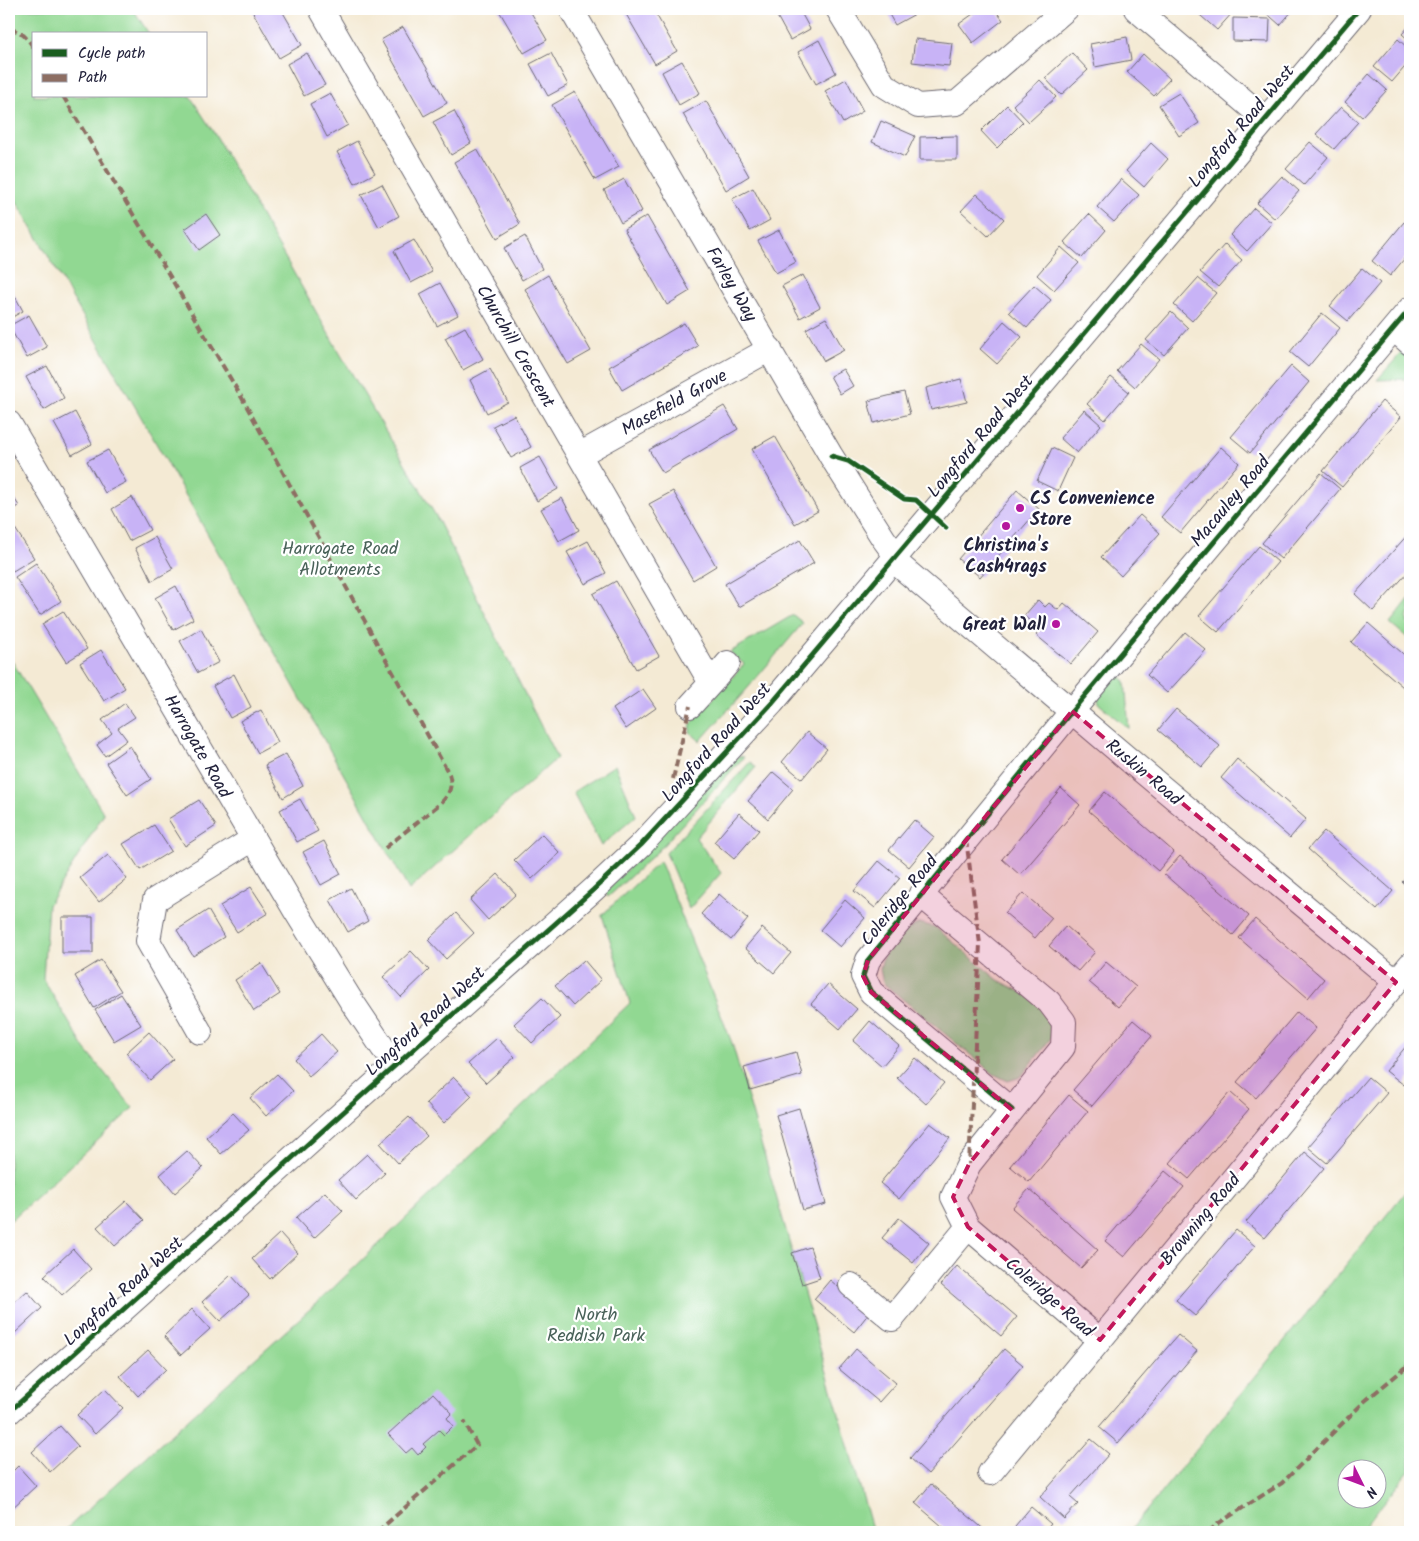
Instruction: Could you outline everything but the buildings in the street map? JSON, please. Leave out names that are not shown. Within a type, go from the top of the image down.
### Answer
[{"type":"street","name":"Churchill Crescent","points":[[321,9],[711,683]]},
{"type":"street","name":"Farley Way","points":[[571,9],[831,456],[895,558]]},
{"type":"street","points":[[838,9],[884,85],[918,106],[957,103],[1066,9]]},
{"type":"street","points":[[1136,9],[1265,119]]},
{"type":"street","name":"Longford Road West","points":[[9,1412],[641,845],[772,702],[1359,9]]},
{"type":"street","name":"Macauley Road","points":[[1072,711],[1402,336],[1410,309]]},
{"type":"street","name":"Masefield Grove","points":[[579,455],[770,349]]},
{"type":"street","name":"Harrogate Road","points":[[9,423],[253,839],[350,999],[383,1048],[397,1064]]},
{"type":"street","name":"Ruskin Road","points":[[895,558],[1072,711],[1403,974]]},
{"type":"street","points":[[690,706],[728,663]]},
{"type":"street","name":"Coleridge Road","points":[[1012,1110],[871,992],[862,976],[868,960],[1072,711]]},
{"type":"street","points":[[200,1032],[148,941],[154,900],[253,839]]},
{"type":"street","name":"Coleridge Road","points":[[921,895],[1050,1002],[1064,1022],[1063,1047],[969,1164],[953,1197],[968,1227],[1100,1340]]},
{"type":"street","name":"Browning Road","points":[[990,1473],[1403,974]]},
{"type":"street","points":[[851,1285],[892,1319],[968,1227]]},
{"type":"highlighted area","points":[[1072,711],[1396,982],[1100,1340],[968,1227],[953,1197],[969,1164],[1012,1110],[871,992],[863,976],[868,960]]},
{"type":"green space","name":"Harrogate Road Allotments","points":[[9,9],[133,9],[148,32],[32,32],[32,98],[191,98],[214,133],[335,345],[436,516],[557,758],[409,890],[168,464],[9,188]]},
{"type":"green space","points":[[1402,352],[1410,355],[1410,379],[1377,380]]},
{"type":"green space","points":[[1410,598],[1410,609],[1407,619],[1410,640],[1390,623]]},
{"type":"green space","points":[[793,615],[803,623],[700,741],[690,732],[691,724],[744,664],[730,652]]},
{"type":"green space","points":[[9,656],[104,814],[48,905],[43,979],[85,1049],[133,1108],[9,1222]]},
{"type":"green space","points":[[1117,674],[1125,681],[1129,729],[1099,704],[1098,699]]},
{"type":"green space","points":[[738,756],[744,757],[657,852],[608,897],[605,892]]},
{"type":"green space","points":[[750,762],[756,767],[696,838],[721,873],[689,909],[666,853]]},
{"type":"green space","points":[[615,765],[636,816],[601,846],[573,792]]},
{"type":"green space","name":"North Reddish Park","points":[[660,861],[732,1043],[873,1532],[63,1532],[330,1291],[630,1003],[602,915]]},
{"type":"green space","points":[[919,923],[935,927],[998,980],[1027,995],[1046,1012],[1053,1025],[1051,1038],[1021,1077],[1008,1081],[994,1074],[883,983],[880,969],[883,957],[905,931]]},
{"type":"green space","points":[[1410,1186],[1410,1470],[1386,1500],[1386,1458],[1336,1458],[1336,1508],[1379,1508],[1360,1532],[1129,1532]]},
{"type":"marked path","points":[[9,29],[17,31],[32,45]]},
{"type":"marked path","points":[[64,98],[242,398],[449,774],[450,789],[441,803],[385,848]]},
{"type":"marked path","points":[[673,779],[690,706]]},
{"type":"marked path","points":[[966,839],[980,944],[969,1164]]},
{"type":"marked path","points":[[1208,1532],[1282,1483],[1365,1401],[1410,1364]]},
{"type":"marked path","points":[[377,1532],[477,1445],[464,1421]]},
{"type":"cycle path","points":[[9,1412],[641,845],[772,703],[1359,9]]},
{"type":"cycle path","points":[[1012,1110],[871,992],[863,976],[868,960],[1072,711],[1410,309]]},
{"type":"cycle path","points":[[831,456],[848,461],[904,499],[916,500],[946,528]]},
{"type":"place","name":"CS Convenience Store","points":[[1020,508]]},
{"type":"place","name":"Christina's Cash4rags","points":[[1006,526]]},
{"type":"place","name":"Great Wall","points":[[1056,624]]}]
